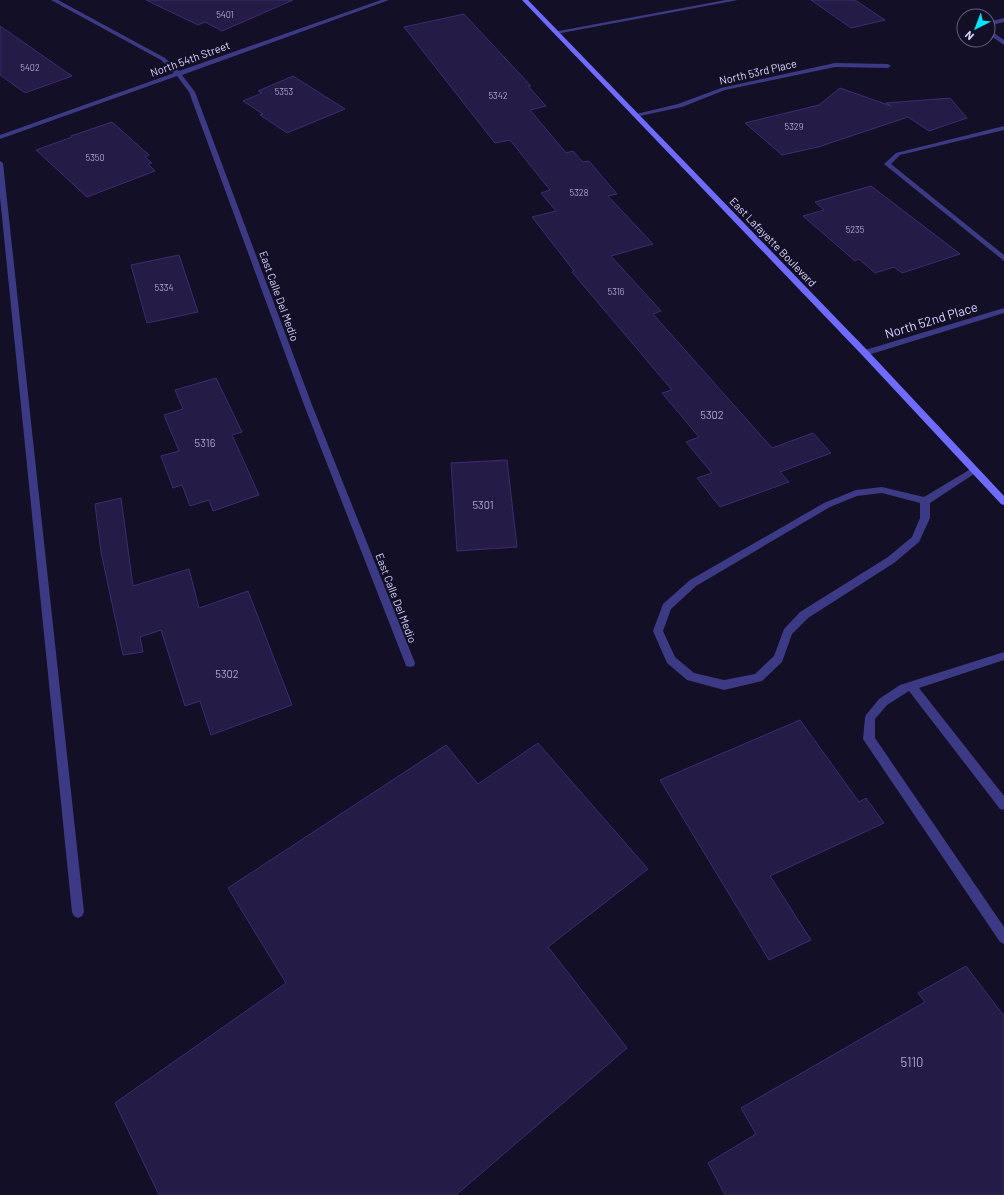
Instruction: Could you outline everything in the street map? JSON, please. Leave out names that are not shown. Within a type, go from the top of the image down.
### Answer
[{"type":"street","name":"East Calle Del Medio","points":[[54,0],[163,59],[178,74],[192,92],[308,405],[410,663]]},
{"type":"street","name":"North 54th Street","points":[[0,138],[386,0]]},
{"type":"street","name":"East Lafayette Boulevard","points":[[525,0],[865,353],[1004,502]]},
{"type":"street","points":[[556,32],[735,0]]},
{"type":"street","name":"North 53rd Place","points":[[635,115],[680,106],[723,89],[835,65],[888,66]]},
{"type":"street","points":[[1004,128],[898,154],[888,164],[1004,259]]},
{"type":"street","points":[[0,163],[78,912]]},
{"type":"street","name":"North 52nd Place","points":[[865,353],[1004,310]]},
{"type":"street","points":[[925,501],[925,518],[916,539],[891,560],[804,615],[788,632],[778,659],[758,678],[724,685],[691,677],[671,660],[658,631],[667,607],[693,583],[827,505],[856,494],[882,490],[925,501],[974,470]]},
{"type":"street","points":[[1003,658],[904,688],[883,702],[870,718],[869,739],[1004,938]]},
{"type":"street","points":[[911,685],[1004,805]]},
{"type":"building","points":[[146,0],[293,0],[222,31],[205,22],[198,25]]},
{"type":"building","points":[[811,0],[855,0],[885,20],[851,28]]},
{"type":"building","points":[[464,14],[531,86],[528,86],[546,106],[530,110],[566,153],[573,151],[583,162],[589,161],[617,194],[608,196],[653,244],[611,256],[661,311],[653,314],[772,448],[813,433],[831,453],[780,472],[789,482],[720,507],[697,478],[712,473],[686,442],[699,437],[662,393],[672,390],[572,272],[574,271],[532,217],[556,211],[541,193],[550,190],[510,140],[495,143],[404,27]]},
{"type":"building","points":[[0,26],[72,76],[25,93],[0,75]]},
{"type":"building","points":[[293,76],[345,109],[287,133],[260,115],[263,114],[243,101],[262,93],[258,91]]},
{"type":"building","points":[[840,88],[891,106],[886,103],[950,98],[967,118],[929,131],[908,117],[818,147],[782,155],[745,123],[819,105]]},
{"type":"building","points":[[112,122],[149,155],[145,157],[152,163],[148,164],[155,171],[87,197],[36,150],[72,137],[71,136]]},
{"type":"building","points":[[871,186],[960,254],[902,273],[894,267],[875,273],[859,259],[855,261],[803,216],[824,210],[815,202]]},
{"type":"building","points":[[179,255],[198,312],[147,323],[131,265]]},
{"type":"building","points":[[216,378],[242,432],[232,435],[259,495],[213,511],[209,500],[190,506],[182,485],[173,488],[161,456],[179,451],[164,415],[183,409],[175,390]]},
{"type":"building","points":[[507,460],[517,547],[457,551],[451,463]]},
{"type":"building","points":[[121,498],[133,586],[189,569],[199,608],[248,591],[292,705],[211,735],[200,701],[185,706],[161,630],[140,637],[143,652],[123,655],[101,552],[95,504]]},
{"type":"building","points":[[800,720],[859,802],[866,798],[884,823],[770,876],[811,940],[769,960],[660,780]]},
{"type":"building","points":[[538,743],[648,869],[548,947],[627,1048],[456,1195],[159,1195],[115,1103],[286,983],[228,888],[446,745],[478,784]]},
{"type":"building","points":[[966,966],[1004,1016],[1004,1195],[725,1195],[708,1163],[756,1134],[741,1108],[925,1002],[918,993]]}]
